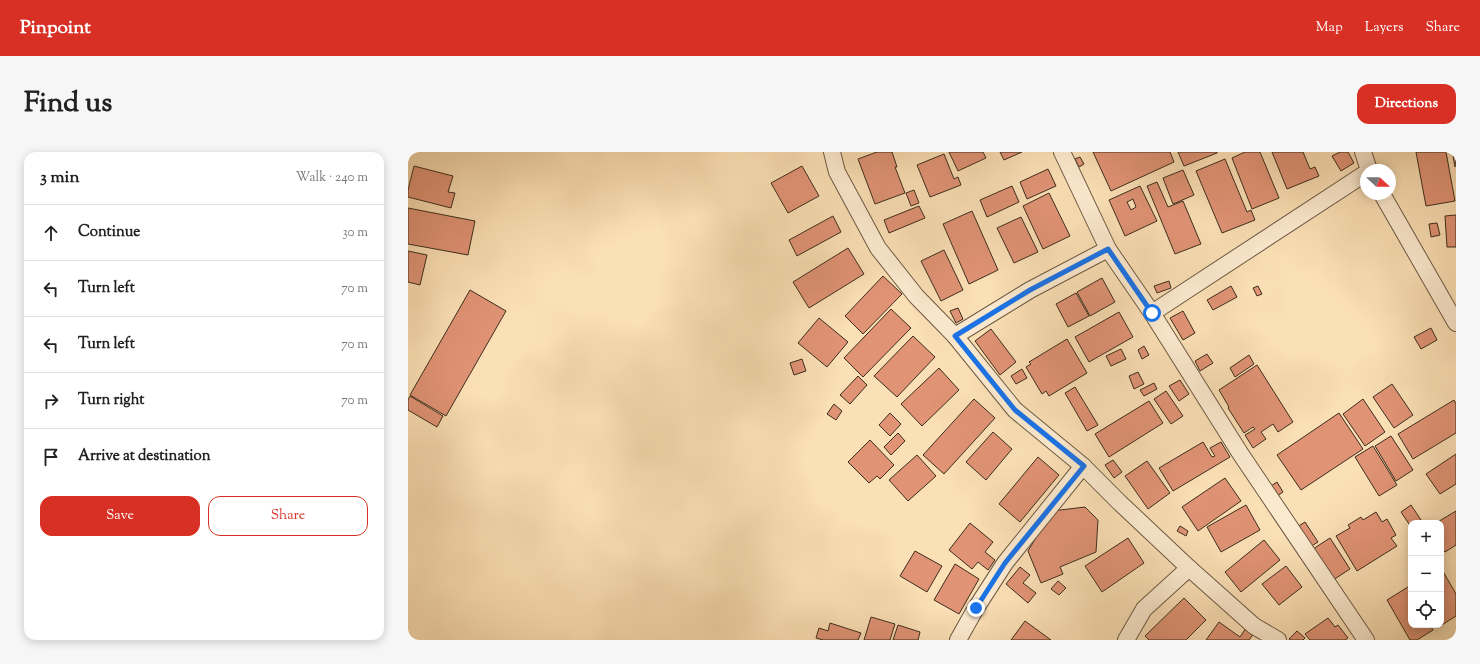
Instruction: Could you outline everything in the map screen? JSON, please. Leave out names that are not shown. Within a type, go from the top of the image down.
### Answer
[{"type":"street","points":[[832,152],[837,172],[878,248],[916,296],[955,336],[1015,410],[1084,466],[1120,503],[1189,568],[1254,626],[1278,640]]},
{"type":"street","points":[[1062,152],[1108,249],[1152,313],[1240,453],[1366,640]]},
{"type":"street","points":[[1363,152],[1367,164]]},
{"type":"street","points":[[1152,313],[1360,176]]},
{"type":"street","points":[[1385,200],[1456,323]]},
{"type":"street","points":[[955,336],[1030,290],[1108,249]]},
{"type":"street","points":[[958,640],[976,608],[1005,563],[1084,466]]},
{"type":"street","points":[[1126,640],[1144,608],[1189,568]]},
{"type":"building","points":[[877,152],[892,152],[897,167],[895,167],[905,193],[875,204],[858,159]]},
{"type":"building","points":[[949,152],[983,152],[986,158],[958,171]]},
{"type":"building","points":[[1000,152],[1022,152],[1004,160]]},
{"type":"building","points":[[1093,152],[1170,152],[1174,162],[1111,191]]},
{"type":"building","points":[[1178,152],[1217,152],[1217,153],[1184,166]]},
{"type":"building","points":[[1245,152],[1260,152],[1279,198],[1252,209],[1232,158]]},
{"type":"building","points":[[1272,152],[1303,152],[1310,169],[1315,167],[1319,176],[1287,189]]},
{"type":"building","points":[[1340,152],[1348,152],[1354,163],[1341,171],[1332,156]]},
{"type":"building","points":[[1416,152],[1446,152],[1455,201],[1426,206]]},
{"type":"building","points":[[944,154],[954,179],[958,177],[961,185],[930,197],[917,165]]},
{"type":"building","points":[[1453,156],[1456,156],[1455,167]]},
{"type":"building","points":[[1080,157],[1084,164],[1079,167],[1075,159]]},
{"type":"building","points":[[1225,159],[1247,212],[1251,210],[1255,220],[1222,233],[1196,171]]},
{"type":"building","points":[[414,166],[453,176],[448,192],[455,193],[451,208],[408,197],[408,190]]},
{"type":"building","points":[[802,166],[819,196],[788,213],[771,183]]},
{"type":"building","points":[[1048,169],[1056,186],[1027,199],[1020,182]]},
{"type":"building","points":[[1183,170],[1194,195],[1173,204],[1163,178]]},
{"type":"building","points":[[1157,182],[1168,207],[1183,201],[1201,244],[1175,254],[1147,186]]},
{"type":"building","points":[[1012,186],[1019,202],[987,217],[980,200]]},
{"type":"building","points":[[1140,186],[1157,221],[1125,236],[1109,200]],"holes":[[[1133,199],[1136,207],[1131,210],[1127,202]]]},
{"type":"building","points":[[914,190],[919,203],[911,206],[906,193]]},
{"type":"building","points":[[1049,193],[1070,236],[1043,249],[1023,206]]},
{"type":"building","points":[[919,206],[925,218],[889,233],[884,220]]},
{"type":"building","points":[[408,208],[475,221],[468,255],[408,244]]},
{"type":"building","points":[[972,211],[998,270],[969,284],[943,224]]},
{"type":"building","points":[[1456,215],[1456,247],[1447,247],[1445,216]]},
{"type":"building","points":[[833,216],[841,232],[797,256],[789,240]]},
{"type":"building","points":[[1021,217],[1038,252],[1014,263],[997,228]]},
{"type":"building","points":[[1437,223],[1440,235],[1431,237],[1429,224]]},
{"type":"building","points":[[848,248],[864,274],[809,308],[793,282]]},
{"type":"building","points":[[944,250],[963,290],[941,301],[921,261]]},
{"type":"building","points":[[408,251],[427,255],[420,285],[408,282]]},
{"type":"building","points":[[883,276],[902,294],[863,334],[845,316]]},
{"type":"building","points":[[1102,278],[1115,302],[1090,316],[1077,292]]},
{"type":"building","points":[[1169,281],[1171,288],[1157,293],[1154,286]]},
{"type":"building","points":[[1231,286],[1237,297],[1213,310],[1207,300]]},
{"type":"building","points":[[1258,286],[1262,294],[1257,296],[1253,288]]},
{"type":"building","points":[[470,290],[506,311],[446,416],[410,395]]},
{"type":"building","points":[[1076,293],[1089,316],[1068,327],[1056,304]]},
{"type":"building","points":[[958,308],[963,319],[956,323],[950,311]]},
{"type":"building","points":[[891,309],[911,328],[863,377],[844,358]]},
{"type":"building","points":[[1183,311],[1195,333],[1183,340],[1170,318]]},
{"type":"building","points":[[1119,312],[1133,337],[1089,362],[1075,337]]},
{"type":"building","points":[[819,318],[848,342],[827,367],[798,343]]},
{"type":"building","points":[[1431,328],[1437,340],[1421,349],[1414,337]]},
{"type":"building","points":[[991,329],[1016,362],[1000,375],[975,341]]},
{"type":"building","points":[[913,336],[935,357],[897,397],[874,376]]},
{"type":"building","points":[[1067,339],[1087,373],[1049,396],[1046,391],[1042,394],[1026,367],[1031,364],[1029,362]]},
{"type":"building","points":[[1144,346],[1149,355],[1142,359],[1138,350]]},
{"type":"building","points":[[1121,349],[1126,359],[1111,366],[1106,356]]},
{"type":"building","points":[[1207,354],[1213,363],[1200,371],[1195,361]]},
{"type":"building","points":[[1249,355],[1254,364],[1235,377],[1230,368]]},
{"type":"building","points":[[802,359],[806,371],[794,375],[790,363]]},
{"type":"building","points":[[1257,365],[1293,422],[1278,432],[1273,424],[1261,432],[1266,439],[1253,448],[1245,435],[1255,429],[1253,427],[1244,433],[1228,408],[1229,407],[1219,390]]},
{"type":"building","points":[[939,368],[959,390],[922,426],[901,404]]},
{"type":"building","points":[[1022,369],[1027,378],[1016,384],[1011,376]]},
{"type":"building","points":[[1138,372],[1144,384],[1134,389],[1129,376]]},
{"type":"building","points":[[858,376],[867,385],[850,404],[840,395]]},
{"type":"building","points":[[1180,380],[1189,394],[1179,401],[1169,386]]},
{"type":"building","points":[[1154,383],[1157,389],[1144,396],[1140,390]]},
{"type":"building","points":[[1392,384],[1413,415],[1394,428],[1373,397]]},
{"type":"building","points":[[1075,387],[1098,425],[1087,431],[1065,393]]},
{"type":"building","points":[[1166,391],[1183,416],[1171,424],[1154,399]]},
{"type":"building","points":[[410,396],[443,416],[437,427],[408,410],[408,400]]},
{"type":"building","points":[[974,399],[995,418],[944,474],[923,455]]},
{"type":"building","points":[[1363,399],[1385,432],[1365,446],[1343,414]]},
{"type":"building","points":[[1454,400],[1456,404],[1456,433],[1413,459],[1398,434]]},
{"type":"building","points":[[1149,401],[1163,423],[1109,457],[1095,434]]},
{"type":"building","points":[[834,404],[842,411],[836,420],[827,414]]},
{"type":"building","points":[[890,413],[901,424],[890,436],[879,425]]},
{"type":"building","points":[[1339,413],[1363,449],[1301,490],[1277,455]]},
{"type":"building","points":[[993,432],[1012,449],[986,480],[966,462]]},
{"type":"building","points":[[898,433],[905,441],[891,455],[884,447]]},
{"type":"building","points":[[1391,436],[1413,470],[1396,481],[1375,446]]},
{"type":"building","points":[[870,440],[894,465],[880,479],[877,476],[869,483],[848,462]]},
{"type":"building","points":[[1203,442],[1212,457],[1215,456],[1210,448],[1221,442],[1230,457],[1173,491],[1159,468]]},
{"type":"building","points":[[1373,446],[1397,485],[1379,496],[1355,457]]},
{"type":"building","points":[[1456,454],[1456,484],[1440,494],[1426,474]]},
{"type":"building","points":[[917,455],[936,476],[908,501],[889,480]]},
{"type":"building","points":[[1038,457],[1059,475],[1020,522],[999,504]]},
{"type":"building","points":[[1113,460],[1122,472],[1114,478],[1105,465]]},
{"type":"building","points":[[1147,461],[1170,493],[1148,509],[1125,476]]},
{"type":"building","points":[[1225,478],[1241,501],[1198,531],[1182,507]]},
{"type":"building","points":[[1277,482],[1283,492],[1277,496],[1271,486]]},
{"type":"building","points":[[1246,505],[1260,530],[1221,552],[1207,527]]},
{"type":"building","points":[[1411,505],[1421,520],[1408,520],[1408,522],[1401,512]]},
{"type":"building","points":[[1085,507],[1098,520],[1096,552],[1060,567],[1063,574],[1041,583],[1028,551],[1052,511]]},
{"type":"building","points":[[1456,511],[1456,545],[1445,552],[1444,520],[1441,520]]},
{"type":"building","points":[[1376,512],[1382,522],[1387,519],[1396,535],[1391,538],[1397,546],[1357,571],[1336,536],[1350,528],[1348,525],[1361,517],[1363,520]]},
{"type":"building","points":[[1305,522],[1318,542],[1310,547],[1297,527]]},
{"type":"building","points":[[970,523],[993,542],[985,552],[995,560],[988,570],[978,562],[972,569],[949,550]]},
{"type":"building","points":[[1180,526],[1188,531],[1186,536],[1177,531]]},
{"type":"building","points":[[1128,538],[1144,563],[1102,592],[1085,566]]},
{"type":"building","points":[[1330,538],[1350,569],[1333,580],[1313,549]]},
{"type":"building","points":[[1264,540],[1280,560],[1241,592],[1225,572]]},
{"type":"building","points":[[915,551],[942,566],[927,592],[900,576]]},
{"type":"building","points":[[955,564],[979,579],[959,614],[934,600]]},
{"type":"building","points":[[1286,566],[1302,587],[1279,605],[1262,584]]},
{"type":"building","points":[[1020,567],[1030,575],[1023,583],[1036,593],[1028,603],[1006,584]]},
{"type":"building","points":[[1444,573],[1456,594],[1456,616],[1444,624]]},
{"type":"building","points":[[1058,581],[1066,588],[1059,595],[1051,589]]},
{"type":"building","points":[[1408,587],[1408,628],[1432,628],[1433,630],[1417,640],[1410,640],[1387,600]]},
{"type":"building","points":[[1184,598],[1206,620],[1186,640],[1149,640],[1145,636]]},
{"type":"building","points":[[871,617],[895,624],[890,640],[864,640]]},
{"type":"building","points":[[1328,618],[1335,627],[1338,625],[1348,638],[1345,640],[1310,640],[1305,634]]},
{"type":"building","points":[[1025,621],[1051,640],[1011,640]]},
{"type":"building","points":[[1219,622],[1240,637],[1246,628],[1254,633],[1249,640],[1206,640]]},
{"type":"building","points":[[830,623],[861,633],[858,640],[823,640],[816,638],[819,628],[828,631]]},
{"type":"building","points":[[898,625],[920,632],[918,640],[893,640]]},
{"type":"building","points":[[1297,631],[1305,638],[1303,640],[1290,640],[1289,639]]},
{"type":"route","points":[[976,608],[1005,563],[1084,466],[1015,410],[955,336],[1030,290],[1108,249],[1152,313]]}]
